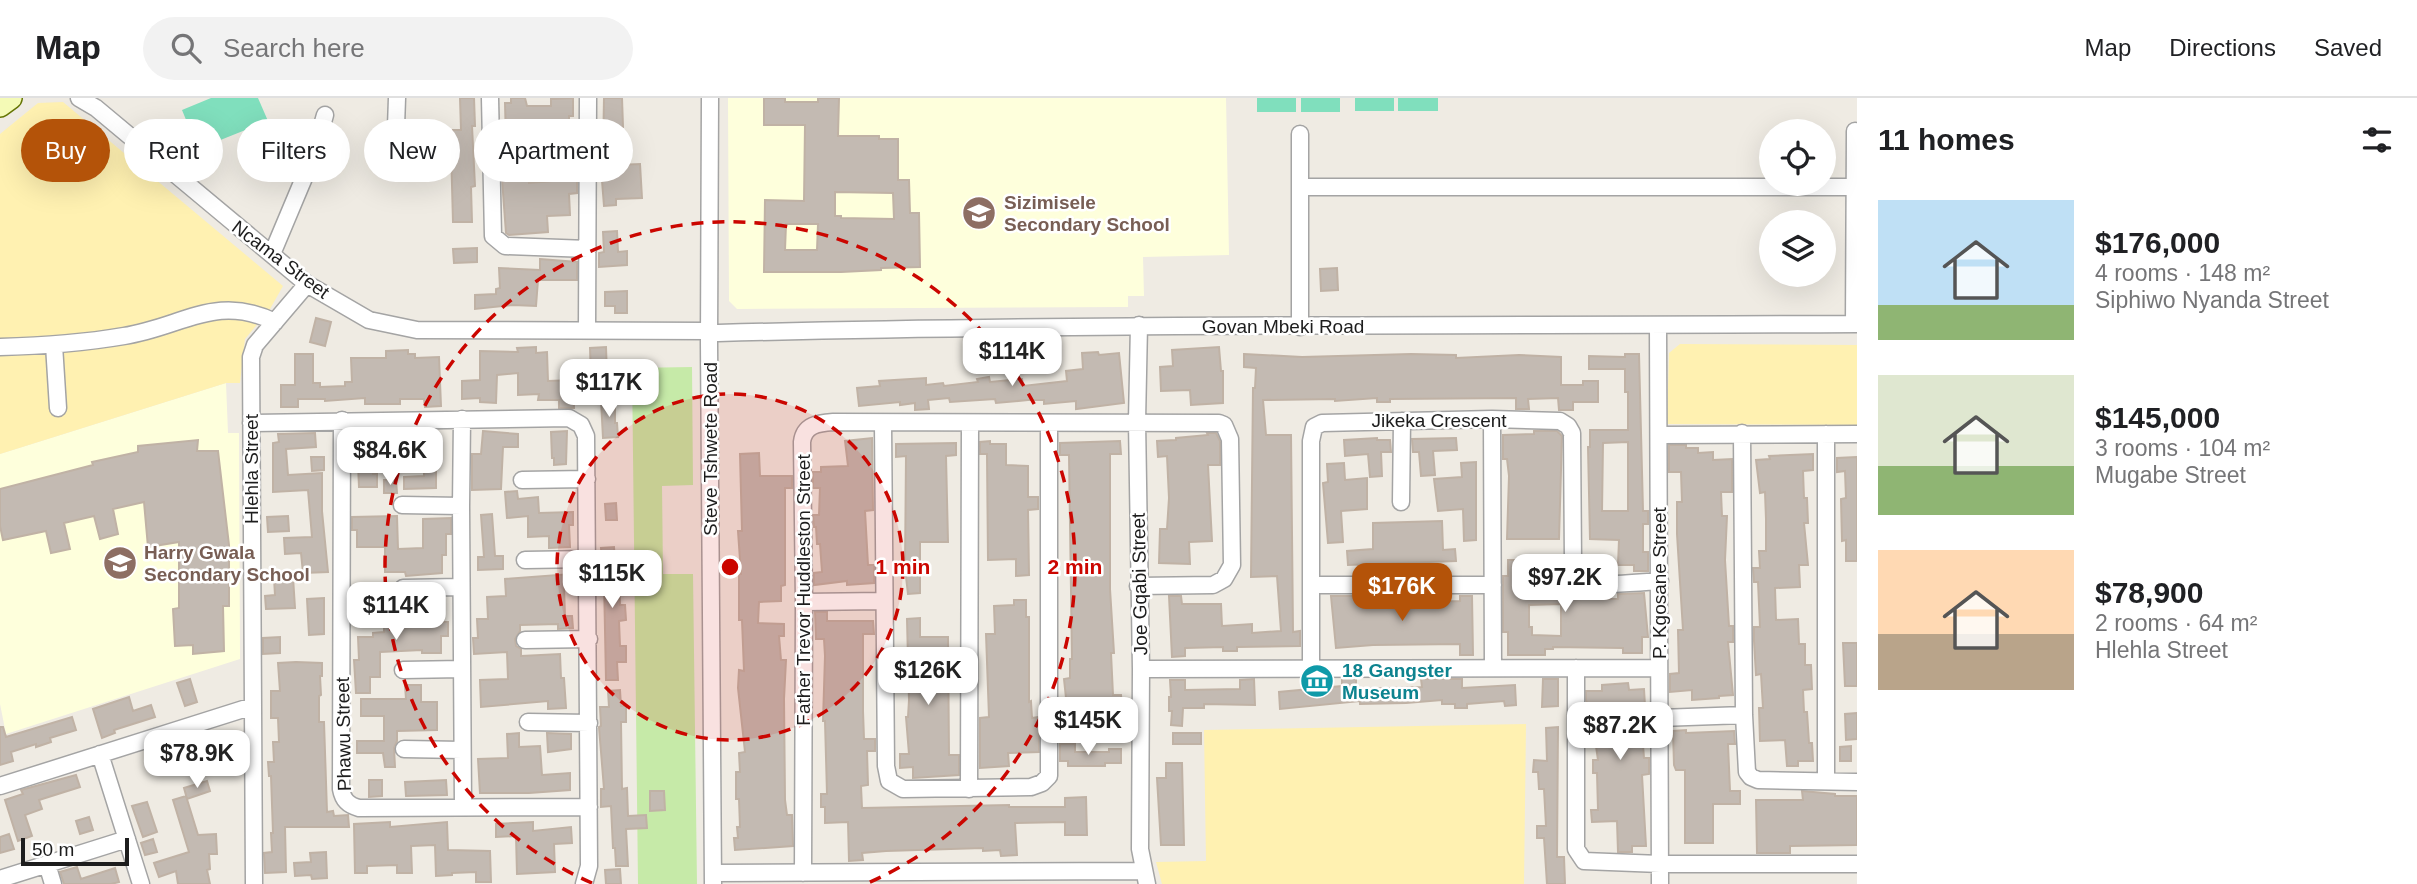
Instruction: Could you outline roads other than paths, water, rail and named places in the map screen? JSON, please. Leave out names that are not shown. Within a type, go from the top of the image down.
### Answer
[{"type":"street","points":[[0,106],[11,98]]},
{"type":"street","name":"Ncama Street","points":[[79,98],[92,103],[307,284],[369,320],[417,330],[709,331]]},
{"type":"street","points":[[396,119],[397,98]]},
{"type":"street","points":[[490,98],[493,236],[505,246],[588,249]]},
{"type":"street","points":[[588,98],[588,119]]},
{"type":"street","name":"Steve Tshwete Road","points":[[710,98],[713,878]]},
{"type":"street","points":[[272,254],[314,155],[325,115]]},
{"type":"street","points":[[1855,131],[1855,324]]},
{"type":"street","points":[[1300,134],[1300,327]]},
{"type":"street","points":[[587,330],[588,182]]},
{"type":"street","points":[[1301,187],[1856,187]]},
{"type":"street","name":"Hlehla Street","points":[[254,884],[251,356],[256,345],[307,284]]},
{"type":"street","points":[[0,347],[54,345],[127,336],[218,310],[253,312],[275,322]]},
{"type":"street","name":"P. Kgosane Street","points":[[1658,324],[1660,884]]},
{"type":"street","name":"Govan Mbeki Road","points":[[709,331],[718,333],[1139,325],[1300,327],[1855,324]]},
{"type":"street","name":"Joe Gqabi Street","points":[[1139,325],[1137,421],[1141,669],[1140,849],[1145,877]]},
{"type":"street","points":[[54,345],[58,408]]},
{"type":"street","points":[[251,423],[569,418],[581,425],[586,436],[589,639],[589,866],[584,884]]},
{"type":"street","points":[[463,419],[463,807]]},
{"type":"street","points":[[1492,419],[1493,668]]},
{"type":"street","name":"Phawu Street","points":[[342,420],[342,794],[348,804],[359,808],[589,807]]},
{"type":"street","name":"Father Trevor Huddleston Street","points":[[803,873],[803,436],[810,427],[823,422],[970,424],[1213,421],[1224,425],[1230,439],[1232,565],[1224,579],[1213,585],[1138,586]]},
{"type":"street","name":"Jikeka Crescent","points":[[1311,668],[1311,441],[1314,427],[1331,421],[1560,421],[1571,431],[1573,563],[1577,578],[1583,583],[1660,581]]},
{"type":"street","points":[[1401,502],[1402,421]]},
{"type":"street","points":[[883,424],[883,601],[886,766],[889,781],[903,789],[969,789],[1031,787],[1042,783],[1050,772],[1049,423]]},
{"type":"street","points":[[969,789],[970,424]]},
{"type":"street","points":[[1742,433],[1746,765],[1751,777],[1758,780],[1857,782]]},
{"type":"street","points":[[1826,434],[1826,781]]},
{"type":"street","points":[[1659,435],[1857,434]]},
{"type":"street","points":[[522,480],[587,479]]},
{"type":"street","points":[[402,505],[461,506]]},
{"type":"street","points":[[525,560],[588,559]]},
{"type":"street","points":[[1312,585],[1493,585]]},
{"type":"street","points":[[403,588],[461,587]]},
{"type":"street","points":[[804,603],[883,601]]},
{"type":"street","points":[[525,640],[589,639]]},
{"type":"street","points":[[1576,668],[1575,841],[1577,854],[1586,863],[1857,864]]},
{"type":"street","points":[[1141,669],[1658,668]]},
{"type":"street","points":[[403,670],[462,669]]},
{"type":"street","points":[[0,786],[253,706]]},
{"type":"street","points":[[1660,718],[1744,715]]},
{"type":"street","points":[[528,722],[589,723]]},
{"type":"street","points":[[1050,731],[1140,731]]},
{"type":"street","points":[[404,749],[462,750]]},
{"type":"street","points":[[100,754],[141,884]]},
{"type":"street","points":[[0,879],[127,839]]},
{"type":"street","points":[[47,864],[53,884]]},
{"type":"street","points":[[713,878],[803,873],[1145,877]]},
{"type":"place","name":"Sizimisele Secondary School","points":[[979,213]]},
{"type":"place","name":"Harry Gwala Secondary School","points":[[120,563]]},
{"type":"place","name":"18 Gangster Museum","points":[[1317,681]]}]
